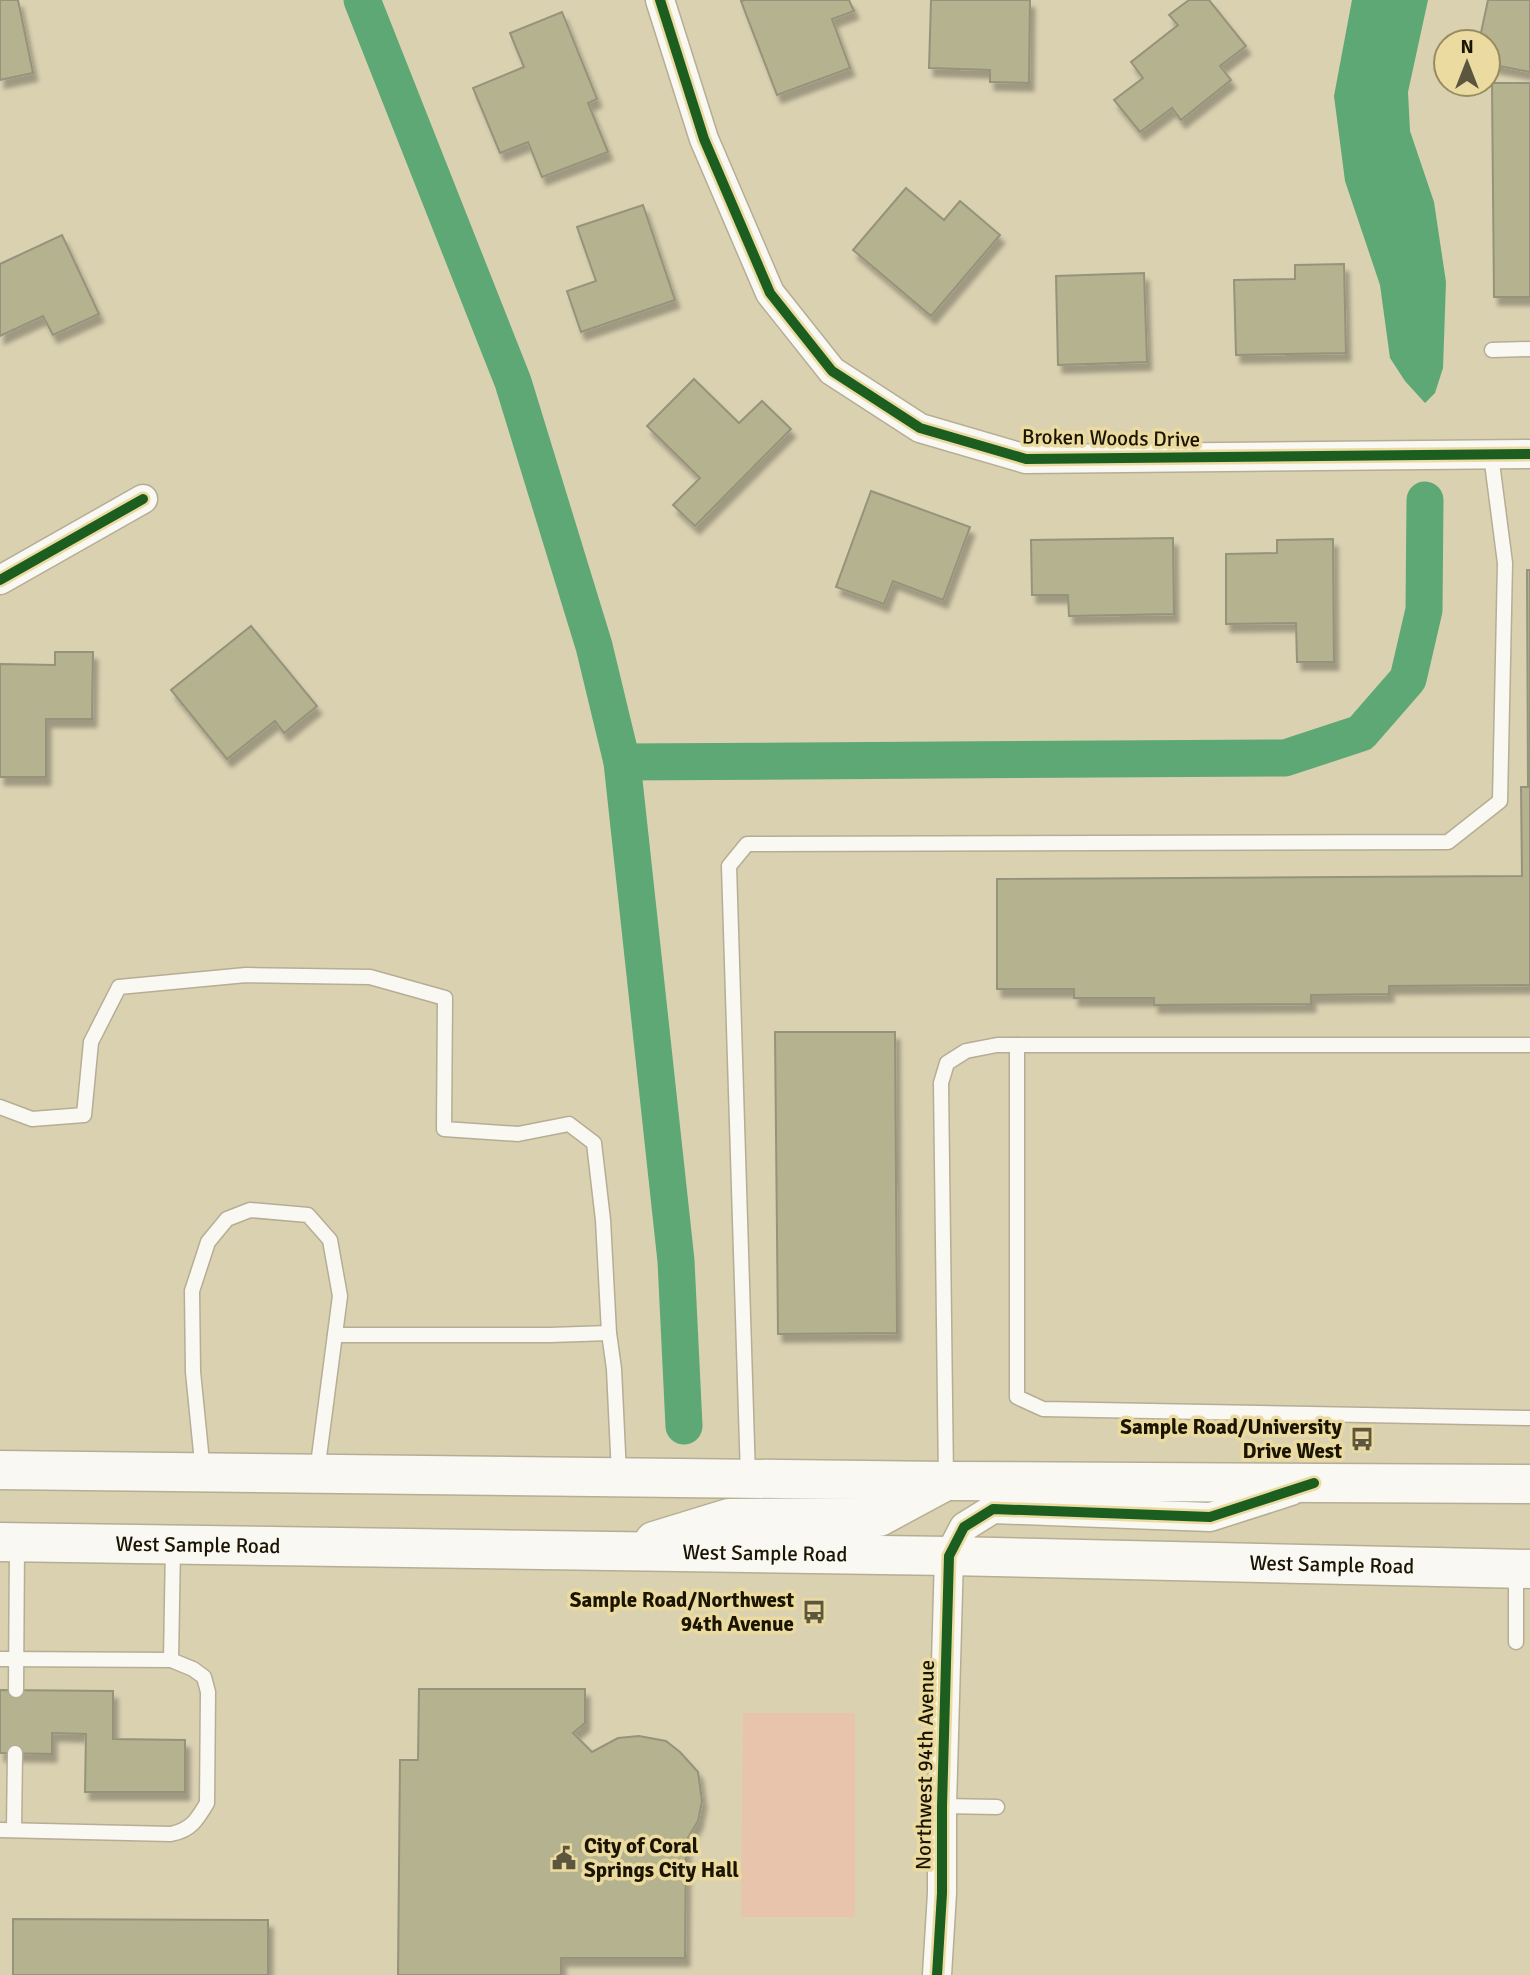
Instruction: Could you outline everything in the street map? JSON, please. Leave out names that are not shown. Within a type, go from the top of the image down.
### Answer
[{"type":"main road","points":[[0,1470],[946,1481],[1530,1484]]},
{"type":"main road","points":[[622,1551],[729,1518],[879,1517],[946,1481]]},
{"type":"main road","name":"West Sample Road","points":[[8,1542],[949,1556],[1523,1569]]},
{"type":"street","name":"Broken Woods Drive","points":[[660,0],[704,139],[770,293],[831,372],[920,429],[1026,459],[1530,454]]},
{"type":"street","points":[[0,580],[143,499]]},
{"type":"street","points":[[949,1556],[964,1527],[993,1508],[1210,1517],[1314,1483]]},
{"type":"street","name":"Northwest 94th Avenue","points":[[937,1975],[942,1893],[949,1556]]},
{"type":"lane","points":[[1492,350],[1530,349]]},
{"type":"lane","points":[[748,1479],[729,866],[747,844],[1448,842],[1500,801],[1505,563],[1492,455]]},
{"type":"lane","points":[[0,1108],[32,1119],[84,1115],[91,1042],[119,987],[246,975],[370,977],[445,999],[444,1129],[518,1134],[569,1124],[594,1143],[603,1220],[619,1478]]},
{"type":"lane","points":[[946,1481],[941,1083],[947,1063],[966,1051],[997,1045],[1530,1045]]},
{"type":"lane","points":[[1017,1045],[1017,1397],[1043,1409],[1530,1418]]},
{"type":"lane","points":[[203,1473],[193,1372],[192,1291],[208,1242],[227,1219],[250,1210],[308,1215],[330,1240],[340,1296],[317,1474]]},
{"type":"lane","points":[[335,1335],[609,1333]]},
{"type":"lane","points":[[8,1542],[16,1690]]},
{"type":"lane","points":[[171,1660],[173,1545]]},
{"type":"lane","points":[[1516,1642],[1523,1569]]},
{"type":"lane","points":[[0,1659],[171,1660],[205,1677],[208,1692],[207,1803],[198,1818],[184,1831],[171,1834],[7,1830],[15,1753]]},
{"type":"lane","points":[[942,1806],[997,1808]]},
{"type":"shaded area","points":[[1352,0],[1428,0],[1408,92],[1410,131],[1434,202],[1446,282],[1443,368],[1435,393],[1425,403],[1405,381],[1390,358],[1380,285],[1345,181],[1334,96]]},
{"type":"shaded area","points":[[743,1713],[855,1713],[855,1917],[741,1917]]},
{"type":"building","points":[[0,0],[18,0],[33,73],[0,80]]},
{"type":"building","points":[[849,0],[854,11],[832,19],[850,68],[777,95],[741,1]]},
{"type":"building","points":[[931,0],[1030,0],[1029,83],[990,82],[990,70],[929,68]]},
{"type":"building","points":[[1189,0],[1209,0],[1246,46],[1220,66],[1231,80],[1181,120],[1172,108],[1140,132],[1114,100],[1143,78],[1131,62],[1178,25],[1169,15]]},
{"type":"building","points":[[1488,0],[1530,0],[1530,72],[1502,67],[1502,28],[1482,28]]},
{"type":"building","points":[[562,12],[597,99],[588,103],[608,152],[542,177],[528,142],[500,153],[473,88],[524,67],[510,33]]},
{"type":"building","points":[[1502,83],[1530,83],[1530,297],[1494,297],[1492,98],[1502,98]]},
{"type":"building","points":[[906,188],[944,220],[960,201],[1000,235],[931,316],[853,250]]},
{"type":"building","points":[[643,205],[675,300],[581,332],[567,291],[596,281],[577,227]]},
{"type":"building","points":[[62,235],[99,314],[53,335],[43,316],[0,336],[0,264]]},
{"type":"building","points":[[1344,264],[1346,353],[1236,355],[1234,280],[1295,279],[1295,265]]},
{"type":"building","points":[[1144,273],[1147,362],[1058,365],[1056,276]]},
{"type":"building","points":[[694,379],[739,423],[762,401],[791,429],[695,526],[673,505],[700,478],[647,426]]},
{"type":"building","points":[[871,491],[970,527],[943,600],[893,581],[884,604],[836,587]]},
{"type":"building","points":[[1173,538],[1174,614],[1069,616],[1068,595],[1032,595],[1031,540]]},
{"type":"building","points":[[1333,539],[1334,662],[1297,662],[1296,623],[1226,624],[1226,554],[1277,553],[1277,540]]},
{"type":"building","points":[[1527,570],[1530,570],[1530,985],[1389,986],[1389,994],[1311,995],[1311,1004],[1154,1005],[1154,998],[1074,998],[1074,989],[997,989],[997,879],[1522,876],[1521,787],[1528,787]]},
{"type":"building","points":[[251,626],[317,706],[284,733],[275,721],[227,759],[171,690]]},
{"type":"building","points":[[55,652],[93,652],[92,719],[46,719],[46,777],[0,777],[0,664],[55,665]]},
{"type":"building","points":[[775,1032],[895,1032],[897,1333],[778,1334]]},
{"type":"building","points":[[419,1689],[585,1689],[585,1723],[573,1733],[592,1752],[618,1738],[639,1736],[666,1741],[680,1752],[698,1772],[702,1801],[698,1821],[686,1841],[685,1958],[561,1958],[561,1975],[398,1975],[400,1760],[418,1760]]},
{"type":"building","points":[[0,1690],[113,1691],[113,1739],[185,1740],[185,1792],[85,1792],[86,1734],[52,1733],[52,1754],[0,1753]]},
{"type":"building","points":[[13,1919],[268,1920],[268,1975],[13,1975]]},
{"type":"waterway","points":[[362,0],[513,382],[594,646],[622,762],[676,1261],[684,1426]]},
{"type":"waterway","points":[[622,762],[1285,758],[1361,733],[1408,679],[1424,610],[1425,500]]},
{"type":"cycle path","points":[[660,0],[704,139],[770,293],[832,371],[920,428],[1026,459],[1530,454]]},
{"type":"cycle path","points":[[0,580],[143,499]]},
{"type":"cycle path","points":[[937,1975],[942,1893],[949,1556],[964,1527],[993,1509],[1210,1517],[1314,1483]]},
{"type":"place","name":"Sample Road/University Drive West","points":[[1362,1439]]},
{"type":"place","name":"Sample Road/Northwest 94th Avenue","points":[[814,1612]]},
{"type":"place","name":"City of Coral Springs City Hall","points":[[564,1858]]}]
